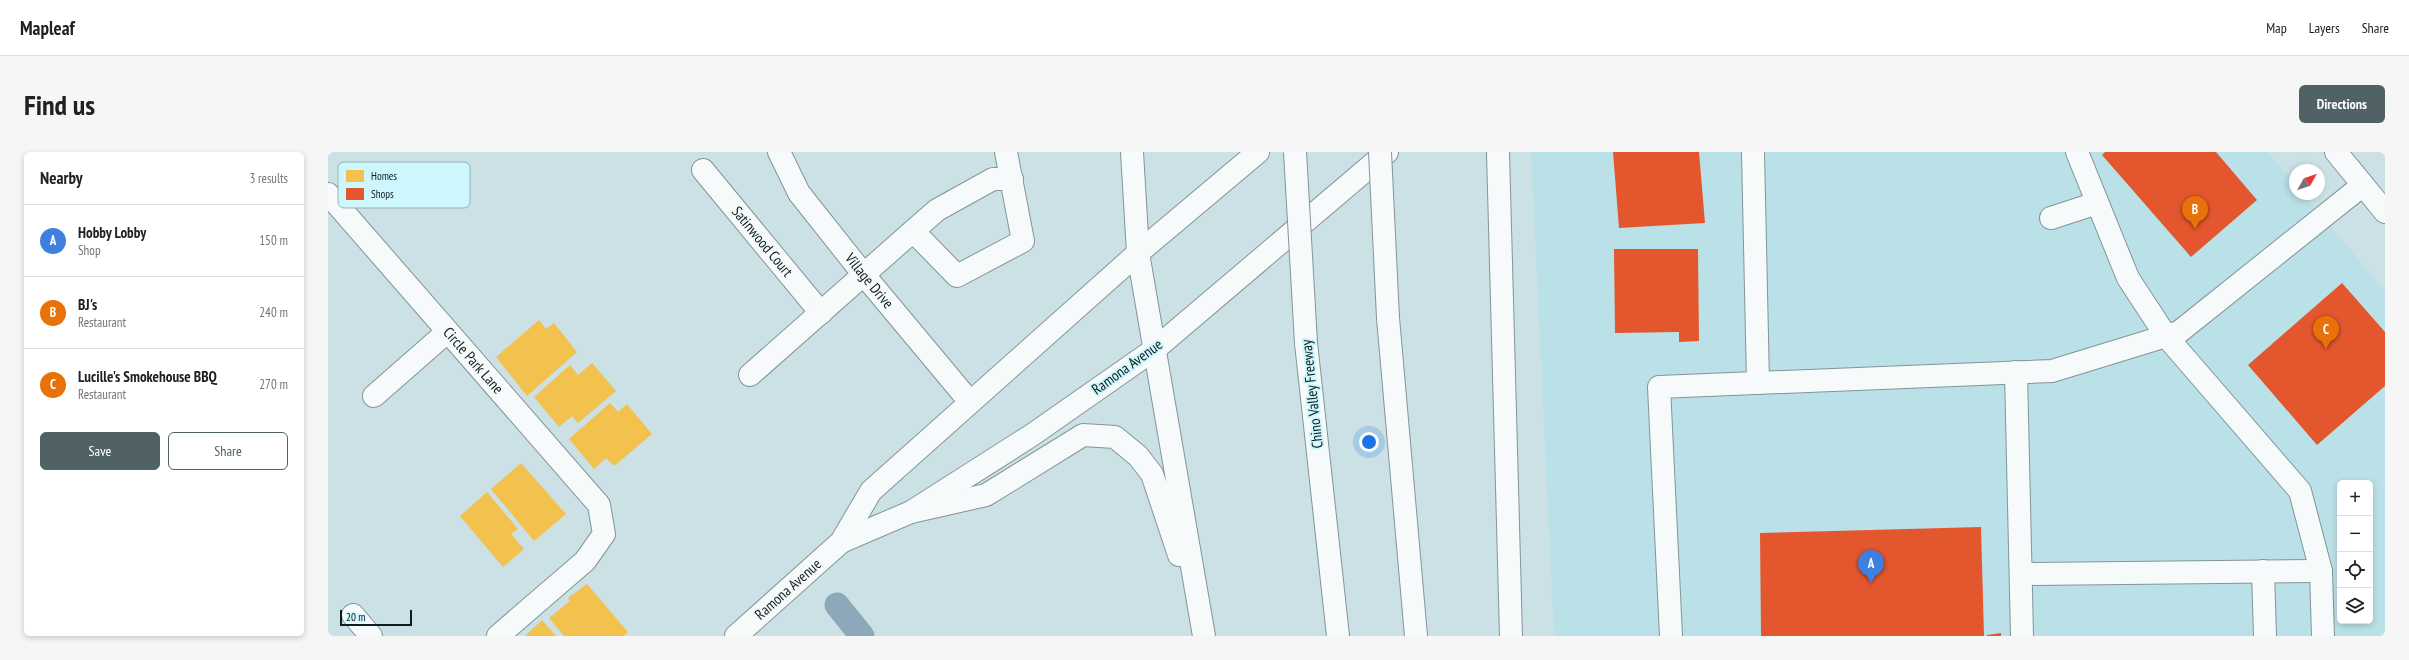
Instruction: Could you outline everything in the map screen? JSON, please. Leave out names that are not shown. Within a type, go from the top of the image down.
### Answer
[{"type":"main road","name":"Village Drive","points":[[779,152],[799,193],[970,402]]},
{"type":"main road","points":[[913,231],[956,276],[1023,240],[1006,152]]},
{"type":"main road","points":[[1132,152],[1138,253],[1202,628]]},
{"type":"main road","name":"Ramona Avenue","points":[[736,636],[841,542],[871,491],[1138,253],[1258,152]]},
{"type":"main road","name":"Chino Valley Freeway","points":[[1295,152],[1306,343],[1338,636]]},
{"type":"main road","points":[[1380,152],[1388,318],[1416,636]]},
{"type":"main road","name":"Ramona Avenue","points":[[841,542],[911,512],[1032,435],[1155,349],[1387,152]]},
{"type":"main road","points":[[1498,152],[1511,636]]},
{"type":"main road","points":[[1753,152],[1758,383]]},
{"type":"main road","points":[[2077,152],[2128,278],[2166,336],[2300,491],[2321,571],[2323,636]]},
{"type":"main road","points":[[2336,152],[2385,212]]},
{"type":"main road","name":"Satinwood Court","points":[[703,170],[821,313]]},
{"type":"main road","points":[[750,375],[937,210],[993,179],[1012,179]]},
{"type":"main road","points":[[1671,636],[1659,387],[2052,371],[2179,332],[2363,185]]},
{"type":"main road","name":"Circle Park Lane","points":[[328,194],[338,206]]},
{"type":"main road","points":[[2051,218],[2097,202]]},
{"type":"main road","name":"Circle Park Lane","points":[[340,208],[599,505],[604,534],[585,561],[498,636]]},
{"type":"main road","points":[[374,396],[447,332]]},
{"type":"main road","points":[[2016,372],[2022,636]]},
{"type":"main road","points":[[911,512],[986,495],[1083,435],[1115,437],[1138,456],[1152,474],[1202,628]]},
{"type":"main road","points":[[2263,571],[2265,636]]},
{"type":"main road","points":[[2021,574],[2321,571]]},
{"type":"main road","points":[[353,615],[371,636]]},
{"type":"shaded area","points":[[1531,152],[2268,152],[2289,177],[2289,200],[2308,200],[2385,291],[2385,636],[1554,636]]},
{"type":"building: Homes","points":[[539,320],[546,329],[554,323],[577,352],[527,396],[496,357]]},
{"type":"building: Homes","points":[[592,363],[616,391],[578,423],[572,416],[559,427],[534,397],[570,365],[578,375]]},
{"type":"building: Homes","points":[[610,403],[618,412],[627,404],[652,434],[614,466],[606,458],[594,469],[569,439]]},
{"type":"building: Homes","points":[[521,463],[566,514],[534,541],[491,489]]},
{"type":"building: Homes","points":[[487,492],[518,529],[511,534],[524,549],[503,567],[460,516]]},
{"type":"building: Homes","points":[[587,584],[628,632],[624,636],[564,636],[549,618],[570,601],[568,598]]},
{"type":"building: Homes","points":[[542,620],[556,636],[525,636]]},
{"type":"building: Shops","points":[[1613,152],[1699,152],[1705,223],[1619,228]]},
{"type":"building: Shops","points":[[2105,152],[2216,152],[2257,200],[2191,257],[2102,155]]},
{"type":"building: Shops","points":[[1614,249],[1698,249],[1699,341],[1679,342],[1679,332],[1615,333]]},
{"type":"building: Shops","points":[[2342,283],[2385,332],[2385,386],[2317,445],[2248,365]]},
{"type":"building: Shops","points":[[1981,527],[1984,636],[1761,636],[1760,533]]},
{"type":"building: Shops","points":[[2001,633],[2001,636],[1987,636],[1987,635]]},
{"type":"waterway","points":[[837,605],[862,636]]},
{"type":"place","name":"BJ's","points":[[2195,229]]},
{"type":"place","name":"Lucille's Smokehouse BBQ","points":[[2326,349]]},
{"type":"place","name":"Hobby Lobby","points":[[1871,583]]}]
